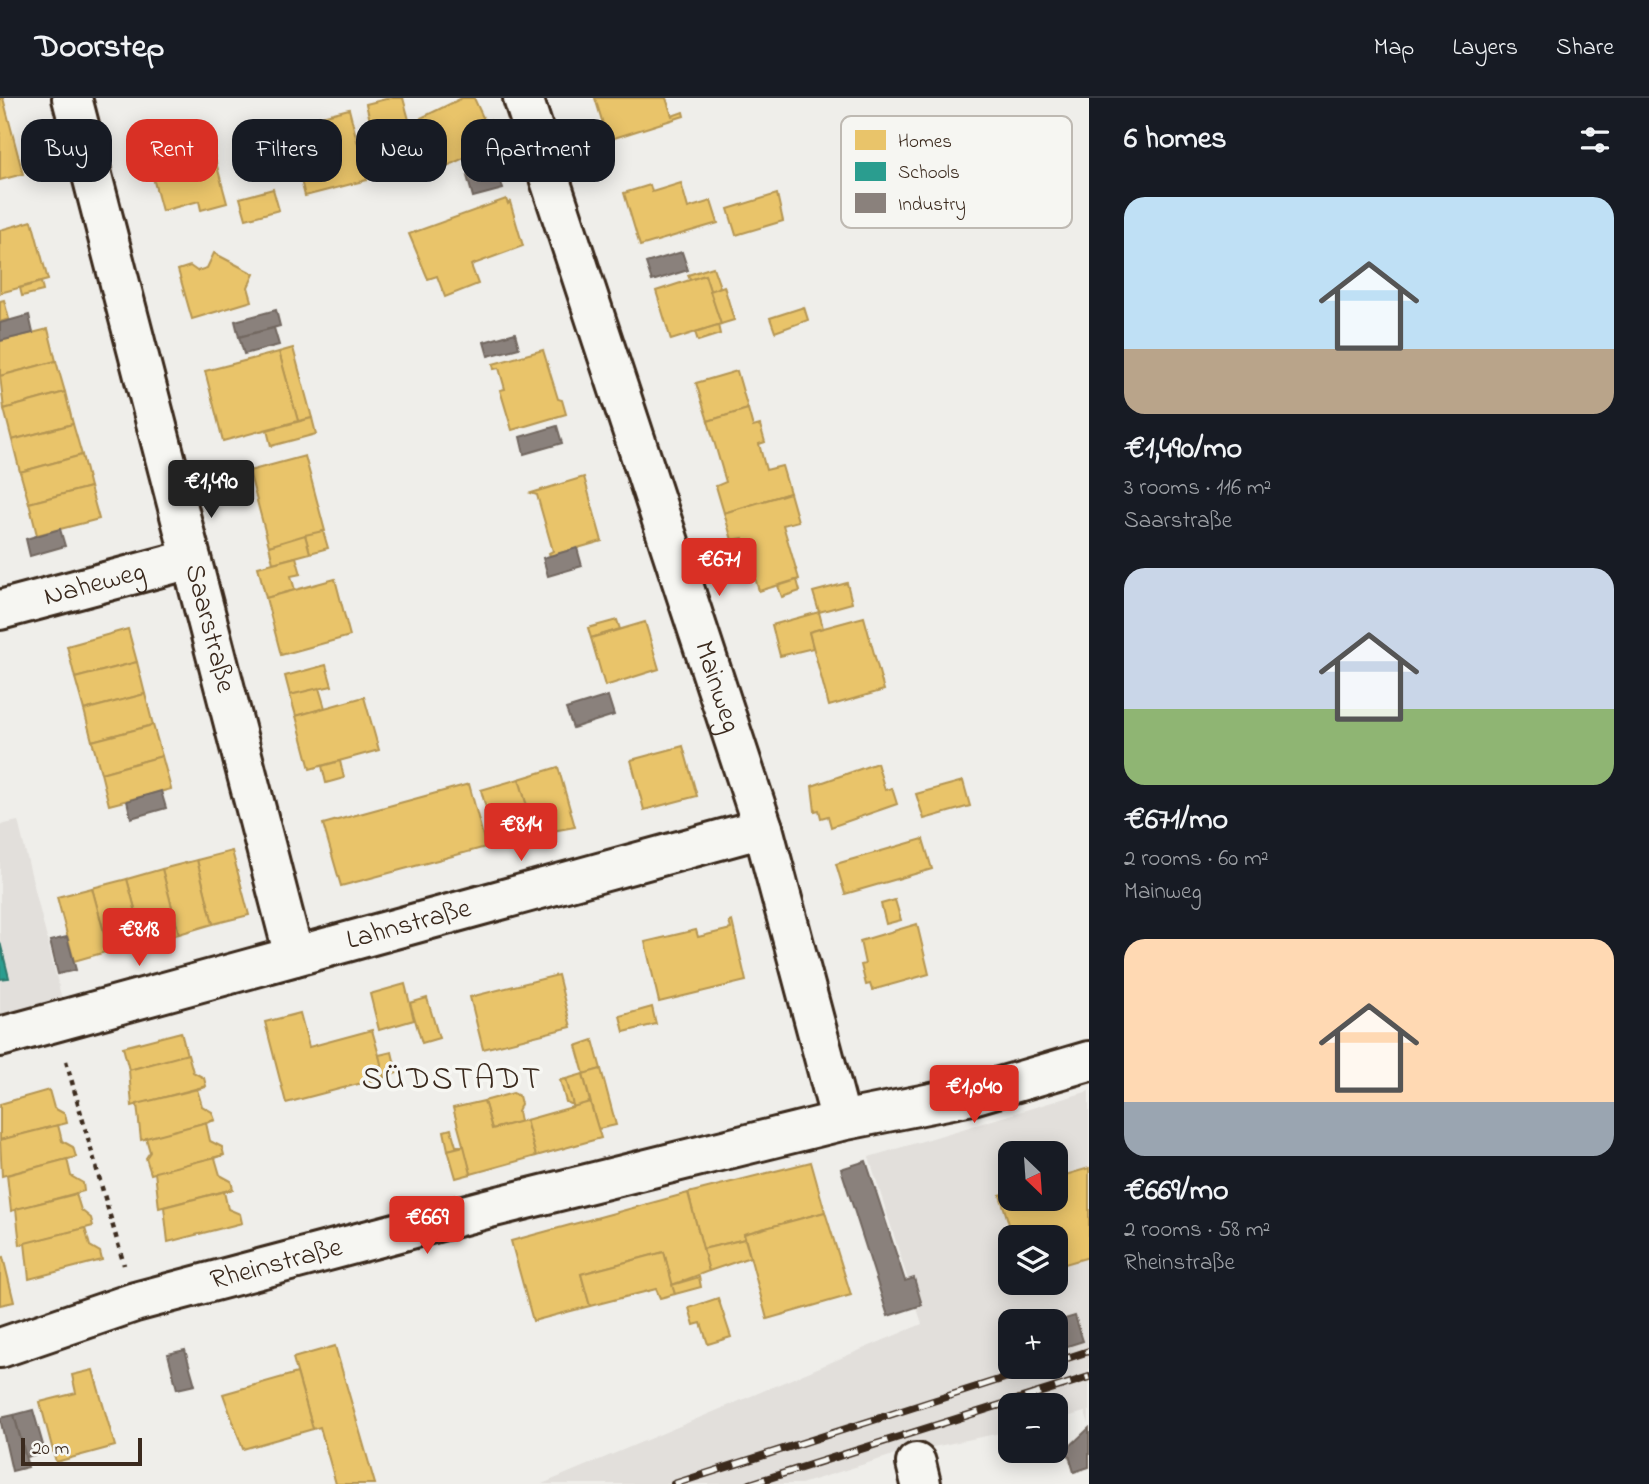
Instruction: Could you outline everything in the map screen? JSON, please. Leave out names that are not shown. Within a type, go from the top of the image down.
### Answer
[{"type":"street","name":"Saarstraße","points":[[72,98],[294,956]]},
{"type":"street","name":"Mainweg","points":[[523,98],[763,828],[841,1121]]},
{"type":"street","name":"Naheweg","points":[[0,610],[191,559]]},
{"type":"street","name":"Lahnstraße","points":[[0,1037],[763,828]]},
{"type":"street","name":"Rheinstraße","points":[[0,1348],[135,1302],[490,1208],[841,1121],[972,1095],[1089,1061]]},
{"type":"path","points":[[55,1022],[135,1302]]},
{"type":"shaded area","points":[[18,821],[65,1012],[0,1028],[0,825]]},
{"type":"shaded area","points":[[1089,1091],[1089,1424],[1085,1412],[1068,1417],[1068,1393],[998,1393],[998,1434],[890,1456],[801,1484],[542,1484],[922,1324],[869,1157]]},
{"type":"building: Homes","points":[[0,98],[3,98],[21,175],[0,180]]},
{"type":"building: Homes","points":[[403,98],[409,119],[370,119],[366,104]]},
{"type":"building: Homes","points":[[462,98],[474,98],[484,119],[461,119],[461,159],[447,166],[447,119],[421,118]]},
{"type":"building: Homes","points":[[595,98],[666,98],[672,116],[683,112],[684,116],[615,138],[615,119],[602,119]]},
{"type":"building: Homes","points":[[349,109],[356,137],[356,182],[359,182],[305,196],[301,182],[342,182],[342,119],[310,119]]},
{"type":"building: Homes","points":[[218,170],[227,203],[201,210],[199,201],[162,211],[154,182],[218,182]]},
{"type":"building: Homes","points":[[681,183],[688,208],[711,201],[718,223],[640,246],[624,193],[650,185],[652,192]]},
{"type":"building: Homes","points":[[273,189],[279,210],[246,219],[240,198]]},
{"type":"building: Homes","points":[[777,194],[783,221],[736,235],[728,209]]},
{"type":"building: Homes","points":[[506,199],[508,204],[510,202],[523,246],[471,265],[478,284],[445,297],[437,276],[428,279],[409,234]]},
{"type":"building: Homes","points":[[32,221],[48,280],[0,293],[0,230]]},
{"type":"building: Homes","points":[[214,253],[254,274],[248,287],[252,301],[192,319],[178,270],[190,266],[197,271],[207,268]]},
{"type":"building: Homes","points":[[713,267],[720,287],[710,291],[705,275],[690,280],[688,275]]},
{"type":"building: Homes","points":[[705,275],[721,324],[671,340],[656,291]]},
{"type":"building: Homes","points":[[41,282],[43,291],[22,296],[20,288]]},
{"type":"building: Homes","points":[[724,286],[734,320],[721,324],[710,291]]},
{"type":"building: Homes","points":[[4,300],[9,319],[0,322],[0,301]]},
{"type":"building: Homes","points":[[804,307],[808,320],[775,332],[770,318]]},
{"type":"building: Homes","points":[[718,325],[720,334],[698,341],[695,332]]},
{"type":"building: Homes","points":[[48,329],[56,361],[0,376],[0,341]]},
{"type":"building: Homes","points":[[293,348],[312,418],[298,421],[279,352]]},
{"type":"building: Homes","points":[[543,350],[558,399],[562,400],[566,414],[512,430],[500,390],[505,389],[499,368],[494,369],[493,364]]},
{"type":"building: Homes","points":[[279,352],[298,421],[223,441],[205,371]]},
{"type":"building: Homes","points":[[56,361],[65,392],[4,409],[0,376]]},
{"type":"building: Homes","points":[[737,371],[748,409],[708,421],[696,383]]},
{"type":"building: Homes","points":[[65,392],[73,424],[12,440],[4,409]]},
{"type":"building: Homes","points":[[748,409],[753,427],[760,425],[765,442],[759,444],[766,470],[782,466],[790,493],[724,513],[716,486],[726,482],[708,421]]},
{"type":"building: Homes","points":[[312,418],[316,434],[271,446],[267,430]]},
{"type":"building: Homes","points":[[73,424],[82,455],[20,472],[12,440]]},
{"type":"building: Homes","points":[[82,455],[90,487],[29,503],[20,472]]},
{"type":"building: Homes","points":[[305,456],[325,531],[269,546],[249,471]]},
{"type":"building: Homes","points":[[584,477],[602,541],[550,556],[549,553],[553,551],[537,495],[531,493]]},
{"type":"building: Homes","points":[[90,487],[99,519],[37,535],[29,503]]},
{"type":"building: Homes","points":[[790,493],[798,521],[783,525],[799,579],[759,591],[743,538],[732,540],[724,513]]},
{"type":"building: Homes","points":[[323,531],[328,548],[310,553],[305,535]]},
{"type":"building: Homes","points":[[305,535],[310,553],[273,563],[269,546]]},
{"type":"building: Homes","points":[[296,557],[301,574],[291,576],[295,590],[266,598],[258,567]]},
{"type":"building: Homes","points":[[335,579],[350,636],[281,655],[266,598]]},
{"type":"building: Homes","points":[[797,580],[800,591],[782,597],[778,586]]},
{"type":"building: Homes","points":[[847,583],[852,603],[819,612],[813,592]]},
{"type":"building: Homes","points":[[819,612],[823,628],[809,632],[813,648],[780,656],[772,625]]},
{"type":"building: Homes","points":[[864,617],[884,690],[829,706],[809,632]]},
{"type":"building: Homes","points":[[617,620],[620,629],[591,638],[588,628]]},
{"type":"building: Homes","points":[[645,622],[659,669],[605,686],[591,638]]},
{"type":"building: Homes","points":[[128,629],[137,662],[75,678],[67,646]]},
{"type":"building: Homes","points":[[137,662],[145,694],[84,710],[75,678]]},
{"type":"building: Homes","points":[[326,665],[332,686],[290,695],[285,676]]},
{"type":"building: Homes","points":[[319,688],[325,708],[296,716],[290,695]]},
{"type":"building: Homes","points":[[145,694],[153,725],[92,741],[84,710]]},
{"type":"building: Homes","points":[[364,697],[379,750],[310,769],[296,716]]},
{"type":"building: Homes","points":[[153,725],[162,756],[101,773],[92,741]]},
{"type":"building: Homes","points":[[683,746],[697,796],[644,810],[631,760]]},
{"type":"building: Homes","points":[[162,756],[171,789],[109,805],[101,773]]},
{"type":"building: Homes","points":[[340,761],[344,778],[326,783],[322,766]]},
{"type":"building: Homes","points":[[877,763],[885,790],[892,788],[897,804],[831,827],[828,816],[821,818],[819,810],[815,811],[812,786]]},
{"type":"building: Homes","points":[[558,767],[575,827],[535,834],[519,779]]},
{"type":"building: Homes","points":[[519,779],[535,834],[496,845],[481,790]]},
{"type":"building: Homes","points":[[963,781],[970,806],[924,819],[916,794]]},
{"type":"building: Homes","points":[[469,784],[486,847],[341,886],[323,824]]},
{"type":"building: Homes","points":[[923,839],[932,869],[845,894],[836,864]]},
{"type":"building: Homes","points":[[232,851],[249,915],[213,924],[197,860]]},
{"type":"building: Homes","points":[[197,860],[213,924],[179,934],[162,869]]},
{"type":"building: Homes","points":[[162,869],[179,934],[144,942],[127,879]]},
{"type":"building: Homes","points":[[127,879],[144,942],[109,951],[92,888]]},
{"type":"building: Homes","points":[[92,888],[109,951],[74,961],[57,897]]},
{"type":"building: Homes","points":[[895,900],[901,920],[886,924],[881,904]]},
{"type":"building: Homes","points":[[732,921],[746,981],[659,1002],[645,942],[696,930],[698,937],[731,929],[729,922]]},
{"type":"building: Homes","points":[[917,924],[929,974],[872,990],[870,984],[866,985],[861,965],[865,964],[860,941]]},
{"type":"building: Homes","points":[[558,975],[571,1027],[483,1049],[470,997]]},
{"type":"building: Homes","points":[[405,984],[414,1020],[379,1030],[370,994]]},
{"type":"building: Homes","points":[[427,998],[439,1038],[422,1043],[410,1003]]},
{"type":"building: Homes","points":[[652,1007],[656,1024],[624,1032],[620,1016]]},
{"type":"building: Homes","points":[[300,1013],[309,1047],[372,1030],[385,1077],[286,1103],[265,1022]]},
{"type":"building: Homes","points":[[181,1032],[187,1055],[129,1070],[123,1047]]},
{"type":"building: Homes","points":[[593,1040],[601,1069],[584,1074],[576,1046]]},
{"type":"building: Homes","points":[[392,1052],[397,1073],[384,1077],[379,1055]]},
{"type":"building: Homes","points":[[188,1054],[193,1072],[204,1078],[206,1086],[132,1106],[129,1070]]},
{"type":"building: Homes","points":[[601,1069],[616,1125],[598,1129],[583,1074]]},
{"type":"building: Homes","points":[[583,1074],[590,1102],[573,1108],[566,1079]]},
{"type":"building: Homes","points":[[566,1079],[573,1105],[566,1102],[560,1080]]},
{"type":"building: Homes","points":[[197,1089],[202,1106],[212,1112],[215,1120],[141,1140],[137,1104]]},
{"type":"building: Homes","points":[[49,1090],[54,1108],[65,1114],[67,1123],[0,1140],[0,1104]]},
{"type":"building: Homes","points":[[513,1093],[519,1096],[521,1104],[518,1111],[520,1122],[492,1129],[484,1101]]},
{"type":"building: Homes","points":[[484,1101],[492,1129],[526,1120],[536,1156],[471,1174],[453,1108]]},
{"type":"building: Homes","points":[[590,1102],[601,1138],[536,1156],[526,1120]]},
{"type":"building: Homes","points":[[215,1120],[206,1123],[210,1141],[222,1147],[224,1155],[151,1174],[146,1158],[150,1152],[146,1138]]},
{"type":"building: Homes","points":[[58,1125],[62,1141],[73,1147],[76,1157],[2,1176],[0,1140]]},
{"type":"building: Homes","points":[[451,1129],[456,1146],[464,1146],[448,1150],[444,1131]]},
{"type":"building: Homes","points":[[464,1146],[471,1174],[456,1178],[448,1150]]},
{"type":"building: Homes","points":[[224,1155],[215,1158],[220,1175],[231,1181],[233,1189],[159,1208],[155,1172]]},
{"type":"building: Homes","points":[[67,1159],[71,1176],[83,1183],[84,1191],[11,1211],[7,1175]]},
{"type":"building: Homes","points":[[811,1162],[825,1212],[744,1234],[745,1239],[703,1249],[688,1193]]},
{"type":"building: Homes","points":[[1089,1168],[1089,1257],[1068,1263],[1068,1225],[1009,1225],[1005,1211],[1068,1211],[1068,1174]]},
{"type":"building: Homes","points":[[233,1189],[224,1192],[228,1209],[240,1214],[242,1223],[168,1242],[164,1207]]},
{"type":"building: Homes","points":[[688,1193],[709,1271],[672,1285],[664,1252],[581,1274],[590,1306],[533,1321],[511,1241]]},
{"type":"building: Homes","points":[[76,1194],[81,1210],[91,1218],[93,1226],[20,1245],[16,1209]]},
{"type":"building: Homes","points":[[825,1212],[851,1295],[767,1319],[744,1234]]},
{"type":"building: Homes","points":[[85,1228],[90,1246],[100,1252],[102,1260],[29,1279],[25,1243]]},
{"type":"building: Homes","points":[[745,1239],[750,1257],[709,1271],[703,1249]]},
{"type":"building: Homes","points":[[664,1252],[675,1294],[660,1298],[656,1289],[590,1306],[581,1274]]},
{"type":"building: Homes","points":[[3,1257],[14,1302],[0,1305],[0,1258]]},
{"type":"building: Homes","points":[[699,1277],[701,1287],[675,1294],[672,1285]]},
{"type":"building: Homes","points":[[718,1298],[731,1337],[708,1344],[701,1323],[694,1325],[689,1308]]},
{"type":"building: Homes","points":[[335,1346],[375,1484],[336,1484],[320,1427],[313,1429],[293,1358]]},
{"type":"building: Homes","points":[[93,1370],[115,1446],[56,1462],[40,1402],[76,1393],[72,1375]]},
{"type":"building: Homes","points":[[297,1373],[313,1429],[243,1449],[223,1394]]},
{"type":"building: Schools","points":[[0,942],[9,978],[0,979]]},
{"type":"building: Industry","points":[[469,182],[501,182],[503,189],[473,197]]},
{"type":"building: Industry","points":[[682,252],[688,270],[652,281],[646,263]]},
{"type":"building: Industry","points":[[276,310],[280,326],[239,337],[235,321]]},
{"type":"building: Industry","points":[[29,315],[33,333],[0,341],[0,323]]},
{"type":"building: Industry","points":[[274,328],[279,345],[244,354],[239,337]]},
{"type":"building: Industry","points":[[515,333],[519,348],[488,356],[484,342]]},
{"type":"building: Industry","points":[[557,426],[562,443],[524,454],[520,437]]},
{"type":"building: Industry","points":[[60,529],[65,546],[30,556],[26,539]]},
{"type":"building: Industry","points":[[577,548],[582,566],[548,576],[543,558]]},
{"type":"building: Industry","points":[[608,696],[614,715],[573,728],[566,709]]},
{"type":"building: Industry","points":[[161,791],[166,808],[131,818],[127,801]]},
{"type":"building: Industry","points":[[67,937],[76,970],[58,974],[50,941]]},
{"type":"building: Industry","points":[[866,1161],[905,1281],[914,1278],[922,1305],[888,1316],[841,1169]]},
{"type":"building: Industry","points":[[1075,1316],[1083,1341],[1068,1346],[1068,1318]]},
{"type":"building: Industry","points":[[185,1350],[195,1385],[177,1389],[168,1354]]},
{"type":"building: Industry","points":[[33,1410],[45,1452],[26,1457],[14,1415]]},
{"type":"building: Industry","points":[[14,1415],[28,1467],[12,1471],[0,1418]]},
{"type":"building: Industry","points":[[1089,1428],[1089,1467],[1074,1472],[1068,1448]]},
{"type":"railway","points":[[1068,1358],[1089,1351]]},
{"type":"railway","points":[[750,1484],[1089,1377]]},
{"type":"railway","points":[[674,1484],[1002,1379]]},
{"type":"district","name":"SÜDSTADT","points":[[452,1080]]}]
